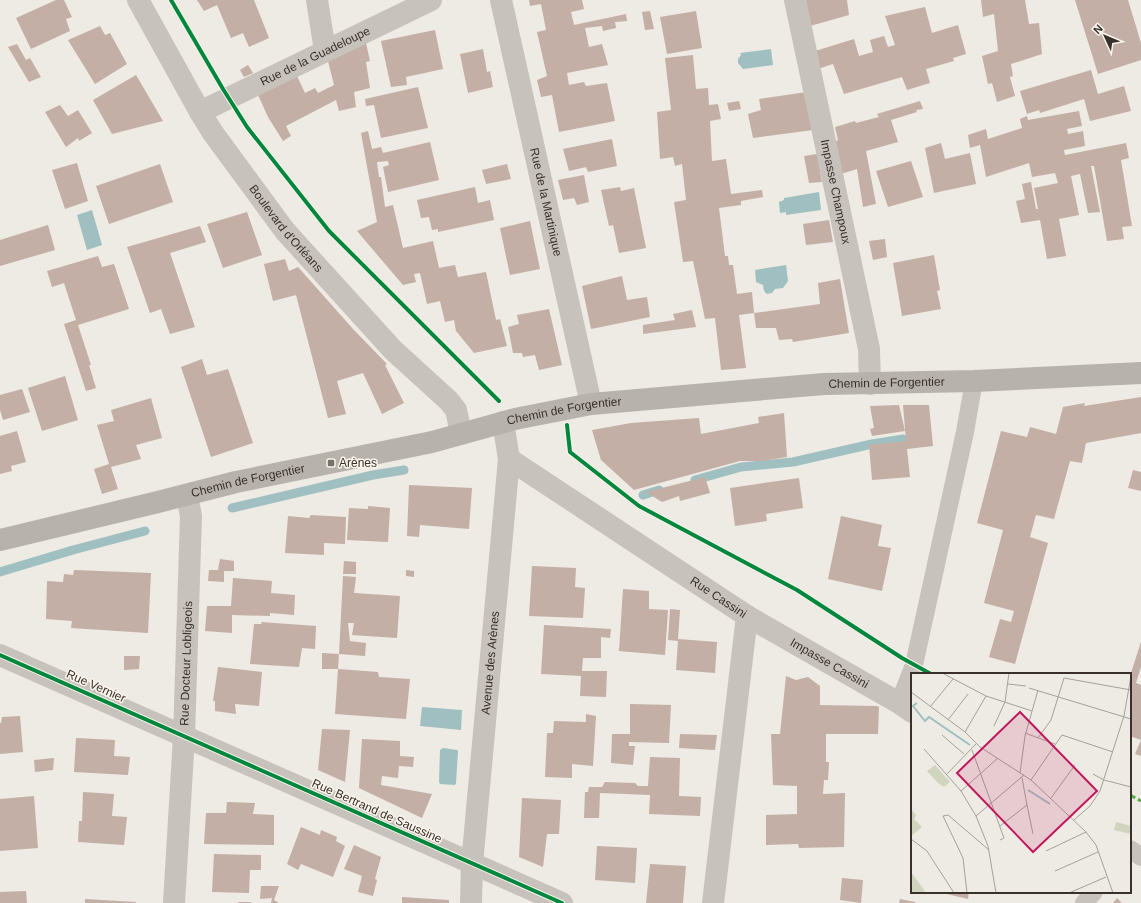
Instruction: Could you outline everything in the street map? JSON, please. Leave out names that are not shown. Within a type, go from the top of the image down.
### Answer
[{"type":"main road","name":"Chemin de Forgentier","points":[[0,540],[236,482],[432,442],[504,422],[564,408],[591,404],[824,384],[974,381],[1141,372]]},
{"type":"street","name":"Boulevard d'Orléans","points":[[138,0],[213,134],[285,232],[393,350],[450,401],[456,410],[461,433]]},
{"type":"street","points":[[317,0],[325,51]]},
{"type":"street","name":"Rue de la Guadeloupe","points":[[200,112],[431,0]]},
{"type":"street","name":"Rue de la Martinique","points":[[501,0],[591,404]]},
{"type":"street","name":"Impasse Champoux","points":[[796,0],[868,349],[870,384]]},
{"type":"street","name":"Avenue des Arènes","points":[[471,903],[472,864],[509,459],[504,422]]},
{"type":"street","name":"Rue Cassini","points":[[509,459],[747,616],[713,903]]},
{"type":"street","name":"Rue Docteur Lobligeois","points":[[174,903],[184,736],[191,516],[187,495]]},
{"type":"street","name":"Impasse Cassini","points":[[747,616],[906,707]]},
{"type":"street","name":"Rue Vernier","points":[[0,655],[184,736]]},
{"type":"street","name":"Rue Bertrand de Saussine","points":[[184,736],[562,903]]},
{"type":"lane","points":[[912,673],[965,432],[974,381]]},
{"type":"lane","points":[[906,707],[911,681]]},
{"type":"lane","points":[[1084,903],[1093,893]]},
{"type":"water","points":[[771,49],[773,65],[743,69],[738,63],[738,59],[741,55],[740,53]]},
{"type":"water","points":[[819,192],[821,210],[786,215],[786,212],[780,213],[779,202],[784,200],[784,198]]},
{"type":"water","points":[[92,210],[102,245],[87,250],[77,215]]},
{"type":"water","points":[[786,265],[788,281],[783,288],[775,289],[772,293],[767,294],[764,291],[763,285],[756,282],[755,270]]},
{"type":"water","points":[[422,707],[462,710],[461,730],[420,726]]},
{"type":"water","points":[[443,748],[458,751],[455,785],[440,784],[439,782],[440,750]]},
{"type":"building","points":[[56,0],[64,0],[72,17],[66,19],[70,31],[31,49],[16,18]]},
{"type":"building","points":[[197,0],[254,0],[269,38],[249,47],[243,33],[231,38],[217,5],[204,11]]},
{"type":"building","points":[[529,0],[582,0],[584,9],[571,12],[574,25],[626,14],[627,21],[615,22],[616,28],[603,31],[602,26],[585,28],[589,47],[602,44],[608,65],[567,73],[569,85],[584,82],[586,86],[607,83],[615,121],[559,132],[552,95],[541,97],[537,80],[547,76],[537,32],[546,30],[541,4],[530,6]]},
{"type":"building","points":[[806,0],[847,0],[849,15],[810,26]]},
{"type":"building","points":[[981,0],[1025,0],[1029,24],[1039,23],[1042,54],[1011,64],[1013,76],[1010,77],[1015,96],[997,102],[992,83],[988,84],[982,56],[998,51],[994,14],[983,17]]},
{"type":"building","points":[[1075,0],[1128,0],[1141,43],[1141,60],[1098,74]]},
{"type":"building","points":[[925,7],[932,33],[958,25],[966,54],[953,58],[954,61],[926,69],[930,83],[907,90],[902,77],[844,94],[833,64],[818,69],[815,51],[854,39],[859,56],[873,52],[870,40],[884,36],[888,47],[895,45],[885,16]]},
{"type":"building","points":[[650,11],[654,29],[645,30],[642,12]]},
{"type":"building","points":[[696,11],[702,48],[667,54],[660,17]]},
{"type":"building","points":[[100,26],[105,35],[110,33],[127,64],[95,84],[68,40]]},
{"type":"building","points":[[435,30],[443,69],[406,77],[407,85],[391,87],[381,41]]},
{"type":"building","points":[[366,43],[370,61],[366,62],[370,88],[354,92],[356,107],[339,111],[336,100],[286,126],[291,136],[283,141],[268,117],[258,95],[297,76],[305,93],[315,88],[318,93],[334,85],[328,61]]},
{"type":"building","points":[[17,44],[26,60],[30,58],[41,77],[29,82],[8,47]]},
{"type":"building","points":[[483,49],[487,72],[490,71],[493,87],[468,93],[460,54]]},
{"type":"building","points":[[693,55],[696,89],[708,88],[709,105],[718,104],[721,119],[710,121],[712,161],[726,159],[731,194],[762,190],[763,197],[741,201],[741,205],[719,208],[725,256],[728,256],[729,265],[733,265],[737,294],[752,292],[754,313],[739,315],[746,368],[721,370],[715,318],[705,319],[693,261],[683,262],[674,202],[686,200],[682,164],[675,166],[673,157],[660,159],[657,112],[671,110],[665,58]]},
{"type":"building","points":[[248,65],[253,73],[244,77],[240,70]]},
{"type":"building","points":[[1091,70],[1098,94],[1124,86],[1131,111],[1090,121],[1084,99],[1040,113],[1039,110],[1027,114],[1020,91]]},
{"type":"building","points":[[136,75],[163,121],[112,134],[93,100]]},
{"type":"building","points":[[418,87],[428,128],[381,138],[374,105],[366,106],[365,99]]},
{"type":"building","points":[[807,92],[813,130],[753,138],[748,114],[761,110],[759,99]]},
{"type":"building","points":[[739,101],[741,109],[729,111],[727,103]]},
{"type":"building","points":[[920,101],[923,109],[916,110],[917,112],[891,120],[898,142],[866,151],[876,204],[863,207],[857,169],[841,174],[835,142],[838,140],[835,127],[855,121],[856,123],[879,117],[877,114]]},
{"type":"building","points":[[60,105],[68,116],[78,110],[92,133],[79,141],[78,138],[66,147],[45,112]]},
{"type":"building","points":[[1079,111],[1082,126],[1067,129],[1068,134],[1083,131],[1085,146],[1064,150],[1065,155],[1126,143],[1129,158],[1121,160],[1132,226],[1122,227],[1124,239],[1107,241],[1094,166],[1091,166],[1100,212],[1088,213],[1080,174],[1071,176],[1079,215],[1059,219],[1066,256],[1047,259],[1040,220],[1021,223],[1016,201],[1025,199],[1022,184],[1031,182],[1036,209],[1038,209],[1034,188],[1058,183],[1055,173],[1032,177],[1029,163],[986,177],[980,145],[970,148],[968,135],[986,129],[988,139],[1022,128],[1020,119],[1027,116],[1028,120]]},
{"type":"building","points":[[368,131],[372,149],[381,147],[383,153],[430,142],[439,180],[388,192],[383,167],[389,165],[388,161],[377,162],[379,177],[381,177],[385,207],[393,205],[403,248],[433,241],[439,268],[455,265],[458,277],[486,272],[496,320],[500,319],[507,346],[474,353],[456,331],[454,320],[445,322],[440,301],[427,304],[420,273],[414,274],[416,282],[403,285],[357,231],[377,222],[361,133]]},
{"type":"building","points":[[612,139],[617,166],[588,172],[586,167],[569,171],[563,149]]},
{"type":"building","points":[[941,143],[945,159],[970,153],[976,184],[934,193],[925,148]]},
{"type":"building","points":[[817,154],[822,182],[809,183],[804,156]]},
{"type":"building","points":[[911,161],[923,197],[888,207],[876,171]]},
{"type":"building","points":[[77,163],[88,201],[65,209],[52,170]]},
{"type":"building","points":[[160,164],[173,202],[109,224],[96,186]]},
{"type":"building","points":[[507,164],[511,179],[486,184],[482,170]]},
{"type":"building","points":[[584,175],[589,202],[577,205],[574,198],[563,200],[558,180]]},
{"type":"building","points":[[475,187],[478,203],[490,200],[494,220],[438,232],[438,229],[432,230],[429,217],[421,218],[417,200]]},
{"type":"building","points":[[620,187],[621,191],[634,188],[646,248],[619,253],[613,225],[609,226],[601,190]]},
{"type":"building","points":[[247,212],[262,255],[223,268],[207,224]]},
{"type":"building","points":[[829,220],[833,242],[806,245],[803,224]]},
{"type":"building","points":[[530,221],[540,269],[510,275],[500,228]]},
{"type":"building","points":[[48,225],[55,250],[0,266],[0,240]]},
{"type":"building","points":[[200,226],[206,242],[170,253],[195,327],[170,334],[161,309],[150,313],[127,247]]},
{"type":"building","points":[[885,239],[887,257],[873,260],[869,241]]},
{"type":"building","points":[[934,255],[940,290],[937,291],[941,309],[902,316],[893,263]]},
{"type":"building","points":[[98,256],[102,267],[114,264],[129,309],[78,325],[91,365],[89,365],[96,388],[86,391],[64,324],[76,320],[64,283],[52,287],[47,271]]},
{"type":"building","points":[[285,259],[289,271],[298,267],[353,329],[387,364],[385,365],[404,403],[382,414],[363,373],[337,381],[346,414],[328,418],[296,295],[273,301],[264,264]]},
{"type":"building","points":[[622,276],[627,300],[647,297],[650,317],[591,329],[582,286]]},
{"type":"building","points":[[840,279],[849,333],[793,342],[792,339],[779,340],[776,328],[756,328],[754,313],[820,304],[818,283]]},
{"type":"building","points":[[549,309],[562,365],[539,370],[535,355],[523,357],[522,353],[513,353],[508,327],[519,324],[517,315]]},
{"type":"building","points":[[692,310],[696,327],[643,334],[643,325],[675,320],[673,314]]},
{"type":"building","points":[[202,359],[207,375],[228,369],[253,443],[211,457],[181,367]]},
{"type":"building","points":[[65,376],[78,420],[42,431],[28,388]]},
{"type":"building","points":[[22,389],[30,412],[3,420],[0,410],[0,395]]},
{"type":"building","points":[[1141,397],[1141,433],[1086,443],[1082,463],[1070,461],[1054,519],[1036,515],[1030,537],[1048,543],[1015,664],[989,657],[1000,619],[1011,622],[1014,611],[984,603],[1003,530],[977,523],[1001,431],[1027,437],[1030,427],[1056,434],[1063,407],[1085,403],[1084,406]]},
{"type":"building","points":[[151,398],[162,438],[136,445],[141,459],[111,467],[118,489],[102,494],[94,469],[109,464],[97,425],[114,421],[111,410]]},
{"type":"building","points":[[899,405],[905,431],[872,436],[870,429],[874,428],[870,406]]},
{"type":"building","points":[[903,405],[929,405],[933,446],[907,449],[910,477],[872,480],[869,445],[906,441]]},
{"type":"building","points":[[784,413],[787,457],[762,461],[740,461],[634,490],[601,460],[592,430],[631,423],[699,418],[701,434],[759,423],[758,417]]},
{"type":"building","points":[[17,431],[26,462],[11,466],[12,471],[0,474],[0,436]]},
{"type":"building","points":[[1133,470],[1141,472],[1141,491],[1128,488]]},
{"type":"building","points":[[705,477],[710,493],[680,501],[679,496],[662,502],[646,492]]},
{"type":"building","points":[[799,478],[803,508],[766,514],[767,521],[735,526],[730,488]]},
{"type":"building","points":[[409,485],[472,488],[469,529],[420,525],[419,537],[407,536]]},
{"type":"building","points":[[368,506],[390,508],[388,542],[347,540],[349,508],[368,509]]},
{"type":"building","points":[[311,515],[346,517],[345,544],[324,543],[324,555],[285,553],[288,516],[309,518]]},
{"type":"building","points":[[841,516],[882,525],[878,546],[891,548],[882,591],[828,579]]},
{"type":"building","points":[[220,559],[234,561],[234,571],[224,571],[224,582],[208,581],[209,570],[218,570]]},
{"type":"building","points":[[344,561],[356,562],[356,574],[343,574]]},
{"type":"building","points":[[532,566],[576,568],[575,587],[585,588],[583,618],[529,616]]},
{"type":"building","points":[[74,570],[151,573],[148,633],[71,628],[72,621],[46,619],[47,581],[63,582],[64,574],[73,575]]},
{"type":"building","points":[[406,570],[414,571],[414,577],[406,576]]},
{"type":"building","points":[[343,576],[356,577],[354,593],[400,596],[397,638],[352,635],[354,623],[348,623],[350,641],[366,643],[365,656],[339,654]]},
{"type":"building","points":[[233,578],[272,581],[271,593],[295,595],[294,615],[270,613],[270,616],[232,615],[232,633],[205,631],[207,606],[231,606]]},
{"type":"building","points":[[623,589],[649,591],[649,609],[668,610],[665,655],[619,651]]},
{"type":"building","points":[[670,609],[680,610],[678,639],[717,642],[715,673],[676,670],[678,641],[668,640]]},
{"type":"building","points":[[261,622],[316,626],[315,649],[302,648],[299,667],[250,664],[254,624],[262,624]]},
{"type":"building","points":[[544,625],[611,629],[610,638],[601,637],[601,658],[583,658],[582,671],[607,671],[606,697],[580,696],[581,676],[541,674]]},
{"type":"building","points":[[1141,642],[1141,667],[1136,683],[1141,685],[1141,740],[1131,736],[1131,673]]},
{"type":"building","points":[[322,653],[339,654],[338,669],[322,669]]},
{"type":"building","points":[[124,656],[140,656],[139,669],[124,670]]},
{"type":"building","points":[[218,667],[262,672],[259,706],[235,704],[236,714],[215,711],[215,701],[213,701]]},
{"type":"building","points":[[338,669],[378,672],[379,677],[410,679],[406,719],[335,714]]},
{"type":"building","points":[[786,676],[796,680],[808,677],[820,686],[820,705],[879,707],[878,734],[826,734],[826,762],[829,762],[828,780],[824,780],[823,794],[845,793],[844,847],[799,848],[798,844],[766,845],[766,815],[797,814],[797,786],[773,785],[771,734],[780,734]]},
{"type":"building","points":[[630,704],[671,705],[669,743],[629,742],[629,746],[635,746],[633,765],[611,763],[612,734],[630,734]]},
{"type":"building","points":[[586,714],[596,716],[593,766],[572,764],[572,778],[545,777],[547,733],[553,733],[554,721],[586,722]]},
{"type":"building","points":[[20,716],[23,752],[0,754],[0,723],[2,717]]},
{"type":"building","points":[[322,729],[350,730],[345,782],[318,770]]},
{"type":"building","points":[[680,734],[717,735],[715,750],[679,748]]},
{"type":"building","points":[[76,738],[115,740],[114,756],[130,757],[128,775],[74,772]]},
{"type":"building","points":[[362,739],[400,741],[400,756],[414,757],[413,767],[399,766],[398,778],[382,776],[381,785],[432,794],[422,818],[359,788]]},
{"type":"building","points":[[1141,740],[1141,756],[1135,754]]},
{"type":"building","points":[[650,757],[680,758],[679,796],[701,797],[700,816],[649,814],[650,795],[600,793],[599,818],[584,818],[585,792],[588,792],[589,787],[602,787],[605,782],[635,783],[638,786],[648,786]]},
{"type":"building","points":[[54,758],[53,770],[35,772],[34,760]]},
{"type":"building","points":[[83,792],[114,794],[112,816],[127,817],[124,845],[78,842],[79,821],[82,821]]},
{"type":"building","points":[[34,796],[38,848],[0,851],[0,799]]},
{"type":"building","points":[[522,798],[561,800],[559,834],[547,834],[543,867],[519,857]]},
{"type":"building","points":[[227,802],[255,803],[253,814],[274,815],[274,845],[204,844],[206,813],[226,813]]},
{"type":"building","points":[[301,827],[320,835],[321,830],[337,837],[336,841],[345,846],[333,877],[301,864],[298,870],[287,864]]},
{"type":"building","points":[[354,845],[381,857],[375,879],[377,880],[373,896],[358,892],[362,876],[344,869]]},
{"type":"building","points":[[597,846],[637,848],[635,883],[595,880]]},
{"type":"building","points":[[214,854],[261,855],[261,870],[250,870],[249,893],[212,892]]},
{"type":"building","points":[[650,864],[686,866],[683,903],[646,903]]},
{"type":"building","points":[[842,878],[863,880],[861,903],[840,900]]},
{"type":"building","points":[[261,886],[279,886],[274,900],[279,903],[271,903],[272,898],[260,899]]},
{"type":"building","points":[[26,891],[27,903],[0,903],[0,892]]},
{"type":"building","points":[[942,893],[969,893],[968,899]]},
{"type":"building","points":[[402,897],[449,900],[449,903],[402,903]]},
{"type":"building","points":[[1117,898],[1122,903],[1113,903]]},
{"type":"building","points":[[85,899],[136,902],[136,903],[85,903]]},
{"type":"building","points":[[900,899],[915,902],[915,903],[899,903]]},
{"type":"building","points":[[251,902],[251,903],[238,903]]},
{"type":"waterway","points":[[695,480],[741,467],[793,462],[872,444],[903,439]]},
{"type":"waterway","points":[[232,508],[373,475],[404,470]]},
{"type":"waterway","points":[[643,495],[659,490]]},
{"type":"waterway","points":[[0,572],[73,550],[145,531]]},
{"type":"marked path","points":[[1131,796],[1141,801]]},
{"type":"cycle path","points":[[171,0],[247,127],[329,231],[499,401]]},
{"type":"cycle path","points":[[567,425],[570,452],[639,506],[797,590],[902,658],[929,673]]},
{"type":"cycle path","points":[[0,655],[562,903]]},
{"type":"place","name":"Arènes","points":[[331,463]]}]
